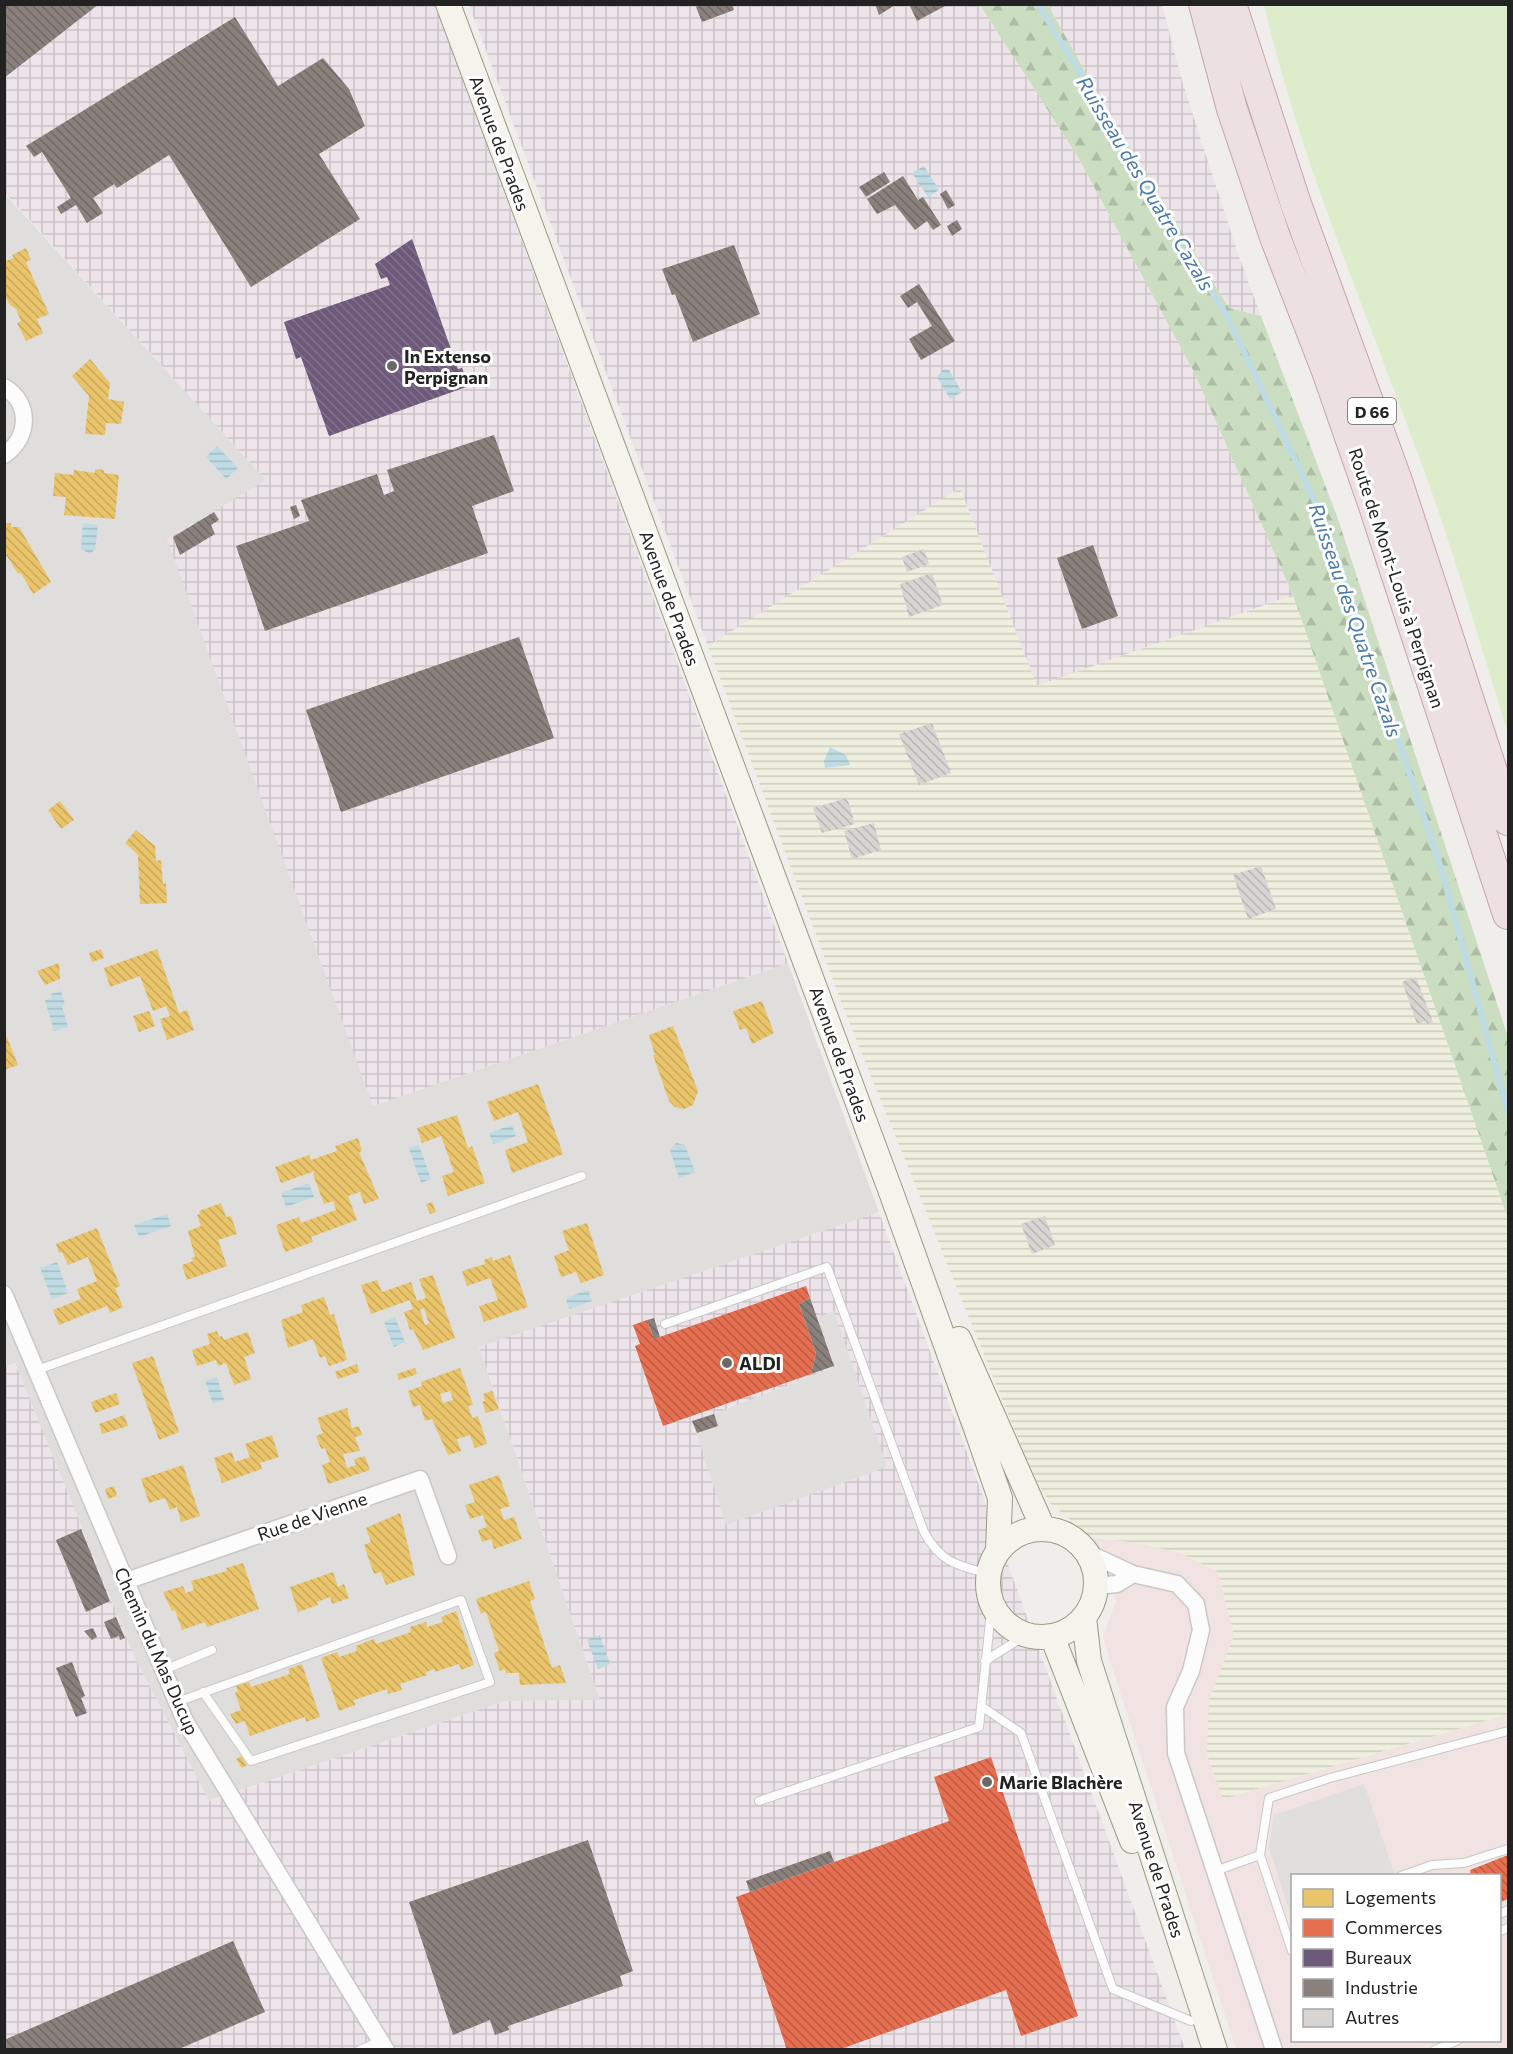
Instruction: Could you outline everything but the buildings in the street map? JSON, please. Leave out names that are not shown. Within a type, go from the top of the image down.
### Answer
[{"type":"highway","name":"Route de Mont-Louis à Perpignan","points":[[1204,4],[1232,109],[1275,237],[1327,371],[1373,503],[1509,914]]},
{"type":"highway","name":"Route de Mont-Louis à Perpignan","points":[[1232,4],[1296,204],[1397,481],[1509,820]]},
{"type":"main road","name":"Avenue de Prades","points":[[448,4],[891,1192],[1000,1498],[998,1551]]},
{"type":"main road","name":"Avenue de Prades","points":[[891,1192],[1043,1528]]},
{"type":"main road","points":[[1043,1528],[1061,1531],[1076,1540],[1088,1553],[1095,1569],[1097,1586],[1093,1603],[1084,1617],[1065,1633],[1052,1636],[1026,1635],[1014,1629],[1001,1617],[992,1602],[988,1585],[989,1574],[998,1551],[1010,1539],[1026,1531],[1043,1528]]},
{"type":"main road","name":"Avenue de Prades","points":[[1084,1617],[1089,1660],[1215,2049]]},
{"type":"main road","name":"Avenue de Prades","points":[[1052,1636],[1134,1847],[1200,2049]]},
{"type":"street","points":[[4,387],[19,401],[24,413],[24,426],[21,439],[4,455]]},
{"type":"street","name":"Chemin du Mas Ducup","points":[[4,1294],[185,1721],[383,2045]]},
{"type":"street","name":"Rue de Vienne","points":[[126,1581],[420,1479],[448,1556]]},
{"type":"street","points":[[1088,1553],[1133,1574],[1178,1584],[1196,1604],[1201,1630],[1191,1671],[1175,1707],[1176,1753],[1274,2049]]},
{"type":"street","points":[[1097,1586],[1117,1584],[1133,1574]]},
{"type":"lane","points":[[37,1370],[582,1176]]},
{"type":"lane","points":[[664,1324],[827,1267],[924,1532],[942,1557],[954,1564],[989,1574]]},
{"type":"lane","points":[[177,1702],[202,1692],[461,1600],[490,1682],[251,1761],[202,1692]]},
{"type":"lane","points":[[759,1801],[979,1727],[992,1602]]},
{"type":"lane","points":[[984,1662],[1026,1635]]},
{"type":"lane","points":[[164,1670],[213,1650]]},
{"type":"lane","points":[[981,1706],[1021,1734],[1113,1989],[1191,2021]]},
{"type":"lane","points":[[1291,1946],[1260,1855],[1269,1798],[1330,1778],[1509,1731]]},
{"type":"lane","points":[[1404,1874],[1432,1865],[1464,1863],[1509,1849]]},
{"type":"lane","points":[[1215,1871],[1260,1855]]},
{"type":"lane","points":[[1435,2049],[1453,2042]]},
{"type":"lane","points":[[360,2049],[383,2045]]},
{"type":"shaded area","points":[[5,5],[435,5],[788,963],[373,1106],[167,539],[266,480],[5,193]]},
{"type":"shaded area","points":[[469,5],[980,5],[1078,157],[1194,372],[1293,595],[1037,686],[960,488],[708,646]]},
{"type":"shaded area","points":[[1048,5],[1162,5],[1183,84],[1237,251],[1261,316],[1229,308],[1106,109]]},
{"type":"shaded area","points":[[4,193],[266,480],[373,1106],[788,963],[879,1212],[479,1347],[600,1700],[505,1701],[208,1801],[134,1656],[15,1363],[5,1367]]},
{"type":"shaded area","points":[[879,1212],[1185,2049],[5,2049],[4,1367],[15,1363],[134,1656],[209,1801],[505,1701],[600,1700],[479,1347]]},
{"type":"shaded area","points":[[834,1311],[887,1467],[726,1525],[693,1422],[835,1367],[818,1317]]},
{"type":"shaded area","points":[[1092,1538],[1131,1542],[1181,1553],[1218,1572],[1234,1636],[1209,1700],[1223,1799],[1508,1714],[1508,2049],[1236,2049],[1103,1636],[1116,1601]]},
{"type":"shaded area","points":[[1364,1784],[1395,1874],[1291,1874],[1291,1916],[1269,1848],[1274,1815]]},
{"type":"green space","points":[[980,5],[1048,5],[1106,109],[1229,308],[1261,316],[1338,519],[1508,1037],[1508,1219],[1293,595],[1194,372],[1078,157]]},
{"type":"green space","points":[[1264,5],[1508,5],[1508,733],[1436,505],[1297,124]]},
{"type":"green space","points":[[960,488],[1037,686],[1293,595],[1508,1219],[1508,1714],[1223,1799],[1207,1755],[1209,1700],[1234,1636],[1218,1572],[1181,1553],[1131,1542],[1092,1538],[1050,1503],[1032,1473],[843,1007],[708,646]]},
{"type":"water","points":[[924,166],[939,190],[928,197],[912,173]]},
{"type":"water","points":[[944,369],[949,370],[962,392],[950,399],[937,377]]},
{"type":"water","points":[[217,446],[238,468],[226,479],[206,457]]},
{"type":"water","points":[[83,523],[98,525],[95,549],[90,554],[81,549]]},
{"type":"water","points":[[830,747],[846,755],[850,765],[825,768],[824,761]]},
{"type":"water","points":[[61,991],[65,1004],[62,1006],[68,1027],[54,1031],[45,1000],[52,998],[51,994]]},
{"type":"water","points":[[512,1125],[516,1136],[493,1144],[489,1133]]},
{"type":"water","points":[[676,1143],[685,1145],[695,1172],[679,1178],[670,1150]]},
{"type":"water","points":[[419,1145],[431,1179],[421,1183],[409,1148]]},
{"type":"water","points":[[309,1183],[314,1197],[286,1207],[281,1193]]},
{"type":"water","points":[[167,1214],[171,1226],[139,1237],[134,1225]]},
{"type":"water","points":[[57,1262],[68,1293],[52,1299],[40,1268]]},
{"type":"water","points":[[588,1290],[592,1301],[569,1309],[566,1298]]},
{"type":"water","points":[[395,1317],[405,1342],[394,1347],[384,1322]]},
{"type":"water","points":[[217,1377],[224,1400],[213,1404],[205,1381]]},
{"type":"water","points":[[600,1635],[610,1664],[598,1669],[587,1640]]},
{"type":"waterway","name":"Ruisseau des Quatre Cazals","points":[[1038,4],[1228,318],[1327,527],[1441,868],[1508,1112]]},
{"type":"place","name":"In Extenso Perpignan","points":[[392,366]]},
{"type":"place","name":"ALDI","points":[[727,1363]]},
{"type":"place","name":"Marie Blachère","points":[[987,1782]]}]
